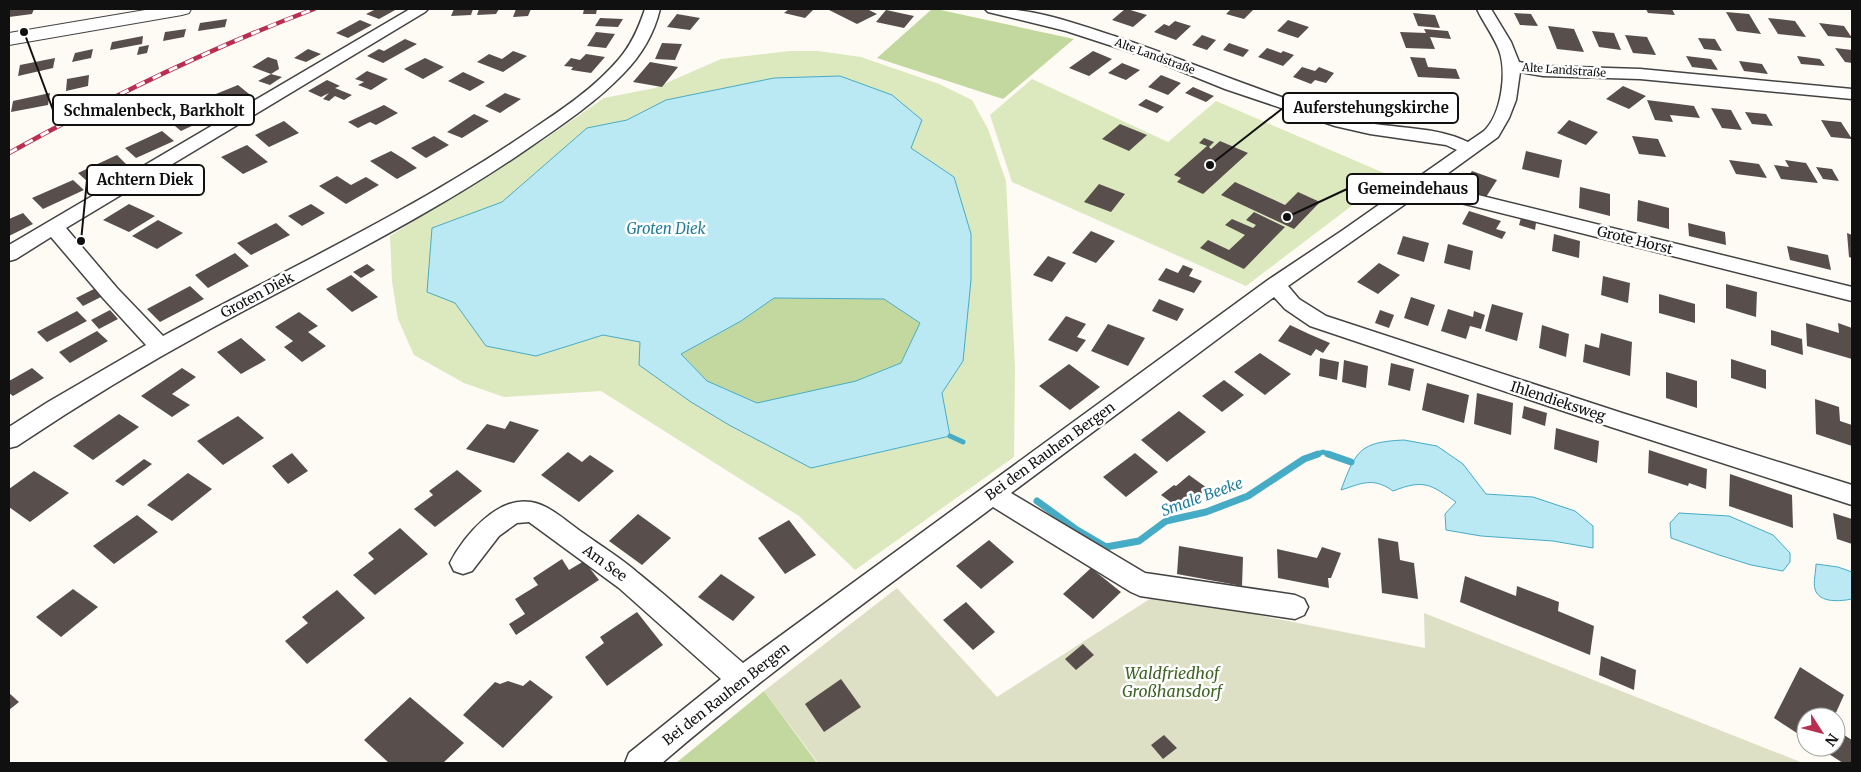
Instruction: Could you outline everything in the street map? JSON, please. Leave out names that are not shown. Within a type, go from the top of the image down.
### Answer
[{"type":"street","points":[[9,39],[182,9]]},
{"type":"street","points":[[9,254],[420,9]]},
{"type":"street","name":"Groten Diek","points":[[9,439],[98,383],[421,206],[518,148],[585,100],[613,75],[642,35],[652,9]]},
{"type":"street","name":"Alte Landstraße","points":[[993,9],[1071,28],[1152,54],[1231,85],[1341,122],[1370,129],[1450,140],[1468,149],[1492,133],[1502,119],[1508,101],[1512,66],[1543,71],[1640,74],[1852,94]]},
{"type":"street","points":[[1484,9],[1508,51],[1512,66]]},
{"type":"street","name":"Bei den Rauhen Bergen","points":[[640,763],[742,680],[992,494],[1275,285],[1468,149]]},
{"type":"street","name":"Grote Horst","points":[[1418,186],[1852,294]]},
{"type":"street","points":[[57,225],[56,230],[110,294],[161,347]]},
{"type":"street","name":"Ihlendieksweg","points":[[1275,285],[1292,304],[1318,321],[1609,418],[1852,495]]},
{"type":"street","points":[[992,494],[1140,584],[1295,607]]},
{"type":"street","name":"Am See","points":[[463,564],[476,542],[506,517],[522,512],[531,512],[543,518],[628,580],[742,680]]},
{"type":"green space","points":[[932,9],[1074,39],[1003,99],[877,58]]},
{"type":"green space","points":[[790,51],[818,51],[861,57],[939,84],[972,100],[988,129],[1006,181],[1015,367],[1014,457],[855,570],[799,516],[601,391],[504,397],[464,383],[414,355],[398,319],[392,281],[390,236],[545,139],[604,98],[655,88],[721,59]],"holes":[[[666,100],[911,148],[954,177],[963,361],[942,393],[950,436],[811,468],[729,425],[691,402],[639,365],[640,342],[603,335],[536,356],[487,346],[455,303],[432,228],[502,202],[587,128],[627,120]]]},
{"type":"green space","points":[[1032,79],[1168,142],[1216,101],[1391,176],[1246,286],[1012,182],[990,115]]},
{"type":"green space","points":[[774,298],[884,299],[920,323],[901,363],[856,381],[757,404],[707,381],[681,354],[741,321]]},
{"type":"green space","name":"Waldfriedhof Großhansdorf","points":[[897,588],[997,697],[1156,595],[1425,648],[1424,613],[1803,763],[818,763],[764,691]]},
{"type":"green space","points":[[764,691],[817,763],[676,763]]},
{"type":"water","name":"Groten Diek","points":[[840,76],[892,95],[922,120],[911,148],[954,177],[971,234],[971,280],[963,361],[942,393],[950,436],[811,468],[729,425],[691,402],[639,365],[640,342],[603,335],[536,356],[486,346],[455,303],[427,292],[432,228],[502,202],[587,128],[627,120],[666,100],[774,78]],"holes":[[[774,298],[884,299],[920,323],[901,363],[856,381],[757,403],[707,381],[681,354],[741,321]]]},
{"type":"water","points":[[1404,440],[1437,446],[1463,464],[1486,494],[1533,497],[1575,511],[1593,526],[1593,548],[1553,541],[1481,536],[1446,530],[1445,514],[1456,502],[1433,487],[1426,485],[1412,485],[1393,491],[1380,484],[1368,483],[1341,490],[1351,466],[1362,451],[1378,443]]},
{"type":"water","points":[[1679,513],[1729,516],[1773,535],[1790,553],[1790,562],[1783,571],[1751,565],[1671,538],[1670,523]]},
{"type":"water","points":[[1816,564],[1838,567],[1852,572],[1852,599],[1831,600],[1817,594],[1814,584]]},
{"type":"building","points":[[9,9],[34,9],[32,14],[9,17]]},
{"type":"building","points":[[376,9],[397,9],[379,19],[366,14]]},
{"type":"building","points":[[454,9],[473,9],[471,15],[451,16]]},
{"type":"building","points":[[479,9],[499,9],[496,14],[477,15]]},
{"type":"building","points":[[516,9],[531,9],[528,16],[513,17]]},
{"type":"building","points":[[584,9],[597,9],[596,14],[583,14]]},
{"type":"building","points":[[789,9],[814,9],[805,18],[784,13]]},
{"type":"building","points":[[867,9],[877,14],[857,24],[829,10]]},
{"type":"building","points":[[1125,9],[1147,15],[1133,27],[1112,20]]},
{"type":"building","points":[[1231,9],[1253,10],[1244,19],[1226,14]]},
{"type":"building","points":[[1646,9],[1672,9],[1675,15],[1648,13]]},
{"type":"building","points":[[886,10],[914,16],[904,28],[876,22]]},
{"type":"building","points":[[1726,12],[1749,14],[1761,34],[1737,31]]},
{"type":"building","points":[[1413,13],[1435,15],[1440,28],[1418,26]]},
{"type":"building","points":[[1514,13],[1531,14],[1538,26],[1520,25]]},
{"type":"building","points":[[677,14],[700,18],[690,30],[667,27]]},
{"type":"building","points":[[600,18],[623,19],[618,27],[595,26]]},
{"type":"building","points":[[1768,18],[1795,21],[1806,37],[1778,34]]},
{"type":"building","points":[[227,19],[225,27],[198,31],[200,23]]},
{"type":"building","points":[[360,20],[372,25],[348,38],[336,33]]},
{"type":"building","points":[[1288,20],[1309,27],[1298,38],[1277,31]]},
{"type":"building","points":[[1175,21],[1191,26],[1176,40],[1154,32],[1164,24],[1169,26]]},
{"type":"building","points":[[1819,23],[1844,26],[1852,38],[1828,36]]},
{"type":"building","points":[[1548,26],[1574,29],[1584,52],[1557,49]]},
{"type":"building","points":[[186,29],[184,37],[163,41],[165,32]]},
{"type":"building","points":[[1424,29],[1448,31],[1451,39],[1430,37],[1435,49],[1406,48],[1400,32],[1426,33]]},
{"type":"building","points":[[1592,31],[1614,33],[1621,50],[1599,47]]},
{"type":"building","points":[[596,32],[615,34],[606,48],[587,46]]},
{"type":"building","points":[[1202,35],[1216,40],[1207,50],[1192,45]]},
{"type":"building","points":[[1625,35],[1647,37],[1656,55],[1633,53]]},
{"type":"building","points":[[143,36],[142,44],[110,50],[112,42]]},
{"type":"building","points":[[1698,38],[1715,39],[1722,51],[1704,49]]},
{"type":"building","points":[[405,39],[417,44],[383,63],[367,56],[379,49],[384,51]]},
{"type":"building","points":[[662,43],[682,44],[675,60],[655,59]]},
{"type":"building","points":[[1229,43],[1249,50],[1243,57],[1223,50]]},
{"type":"building","points":[[149,45],[147,53],[137,55],[139,47]]},
{"type":"building","points":[[1267,48],[1294,55],[1283,66],[1258,57]]},
{"type":"building","points":[[1835,48],[1852,50],[1852,63],[1845,62]]},
{"type":"building","points":[[93,49],[91,58],[72,62],[75,53]]},
{"type":"building","points":[[308,49],[321,54],[306,62],[294,58]]},
{"type":"building","points":[[513,51],[527,56],[503,72],[477,62],[489,54],[502,59]]},
{"type":"building","points":[[1093,51],[1112,59],[1089,76],[1069,68]]},
{"type":"building","points":[[586,54],[605,57],[591,73],[571,70],[573,67],[564,66],[571,58],[580,60]]},
{"type":"building","points":[[1686,56],[1711,59],[1718,70],[1692,67]]},
{"type":"building","points":[[1797,56],[1820,59],[1825,66],[1801,64]]},
{"type":"building","points":[[268,57],[277,60],[279,69],[271,74],[252,67]]},
{"type":"building","points":[[1410,57],[1425,58],[1428,67],[1456,69],[1460,79],[1418,77]]},
{"type":"building","points":[[55,58],[53,68],[18,76],[20,65]]},
{"type":"building","points":[[425,58],[444,67],[423,79],[404,69]]},
{"type":"building","points":[[1739,61],[1762,64],[1768,74],[1744,71]]},
{"type":"building","points":[[650,62],[678,67],[662,87],[633,82]]},
{"type":"building","points":[[1122,63],[1140,70],[1126,80],[1108,73]]},
{"type":"building","points":[[1302,67],[1315,71],[1319,67],[1334,73],[1326,83],[1315,80],[1311,84],[1293,77]]},
{"type":"building","points":[[367,71],[388,79],[371,90],[358,85],[364,82],[355,79]]},
{"type":"building","points":[[463,72],[485,82],[470,91],[448,81]]},
{"type":"building","points":[[271,74],[282,77],[270,85],[258,81]]},
{"type":"building","points":[[89,75],[88,86],[66,91],[67,79]]},
{"type":"building","points":[[1161,75],[1181,83],[1168,95],[1148,87]]},
{"type":"building","points":[[327,80],[340,86],[335,88],[352,95],[344,100],[335,96],[329,101],[323,99],[329,93],[321,97],[308,91]]},
{"type":"building","points":[[238,85],[254,98],[227,110],[211,96]]},
{"type":"building","points":[[1623,86],[1646,96],[1629,109],[1606,99]]},
{"type":"building","points":[[1193,87],[1214,96],[1206,102],[1185,93]]},
{"type":"building","points":[[50,93],[48,105],[11,112],[13,101]]},
{"type":"building","points":[[505,93],[521,99],[500,113],[485,106]]},
{"type":"building","points":[[1146,99],[1164,107],[1157,113],[1138,105]]},
{"type":"building","points":[[1647,100],[1694,106],[1700,118],[1670,115],[1673,122],[1655,120]]},
{"type":"building","points":[[189,104],[199,111],[205,108],[215,115],[181,131],[163,116]]},
{"type":"building","points":[[384,105],[398,113],[376,125],[370,122],[358,128],[348,122]]},
{"type":"building","points":[[1711,108],[1731,110],[1742,130],[1722,128]]},
{"type":"building","points":[[1745,112],[1766,114],[1773,126],[1752,124]]},
{"type":"building","points":[[474,114],[489,121],[462,138],[447,132]]},
{"type":"building","points":[[1569,120],[1598,132],[1586,145],[1557,133]]},
{"type":"building","points":[[1821,120],[1841,122],[1852,139],[1831,137]]},
{"type":"building","points":[[284,121],[299,133],[269,147],[255,135]]},
{"type":"building","points":[[1120,124],[1147,135],[1129,151],[1102,139]]},
{"type":"building","points":[[162,131],[174,141],[136,158],[125,148]]},
{"type":"building","points":[[434,136],[449,145],[426,158],[411,148]]},
{"type":"building","points":[[1632,136],[1658,139],[1666,157],[1639,154]]},
{"type":"building","points":[[1204,138],[1214,142],[1209,147],[1211,149],[1220,141],[1248,153],[1203,194],[1177,182],[1181,178],[1174,175],[1207,146],[1199,143]]},
{"type":"building","points":[[247,145],[268,162],[243,174],[221,157]]},
{"type":"building","points":[[391,151],[417,168],[397,179],[370,161]]},
{"type":"building","points":[[1526,151],[1562,160],[1559,178],[1522,169]]},
{"type":"building","points":[[117,155],[128,166],[89,183],[78,173]]},
{"type":"building","points":[[1729,160],[1759,164],[1767,178],[1736,174]]},
{"type":"building","points":[[1785,160],[1806,163],[1818,183],[1781,179],[1774,165],[1789,167]]},
{"type":"building","points":[[1816,167],[1832,169],[1839,181],[1823,179]]},
{"type":"building","points":[[1472,171],[1497,180],[1486,197],[1461,187]]},
{"type":"building","points":[[337,176],[351,185],[366,177],[379,185],[346,204],[319,186]]},
{"type":"building","points":[[73,180],[84,190],[43,209],[32,198]]},
{"type":"building","points":[[1235,182],[1285,205],[1298,192],[1320,202],[1294,229],[1221,195]]},
{"type":"building","points":[[1099,184],[1125,194],[1111,212],[1084,202]]},
{"type":"building","points":[[1580,187],[1610,194],[1610,216],[1579,208]]},
{"type":"building","points":[[1638,200],[1669,208],[1669,229],[1637,221]]},
{"type":"building","points":[[129,204],[155,216],[129,232],[103,220]]},
{"type":"building","points":[[311,204],[325,213],[302,226],[288,216]]},
{"type":"building","points":[[1469,211],[1501,221],[1496,229],[1506,232],[1502,239],[1462,224]]},
{"type":"building","points":[[1254,212],[1285,227],[1244,269],[1200,248],[1208,240],[1229,250],[1245,235],[1225,225],[1232,219],[1253,228],[1256,225],[1246,220]]},
{"type":"building","points":[[23,213],[33,224],[9,236],[9,219]]},
{"type":"building","points":[[1521,218],[1536,223],[1535,230],[1519,225]]},
{"type":"building","points":[[158,220],[183,233],[157,249],[132,236]]},
{"type":"building","points":[[276,223],[290,235],[251,255],[237,243]]},
{"type":"building","points":[[1688,223],[1725,232],[1726,245],[1689,236]]},
{"type":"building","points":[[1091,231],[1115,241],[1096,263],[1072,253]]},
{"type":"building","points":[[1847,233],[1852,235],[1852,258],[1849,257]]},
{"type":"building","points":[[1554,234],[1580,241],[1579,258],[1552,251]]},
{"type":"building","points":[[1403,236],[1429,243],[1424,262],[1397,254]]},
{"type":"building","points":[[1448,244],[1473,251],[1470,270],[1444,263]]},
{"type":"building","points":[[1787,246],[1828,255],[1831,270],[1790,260]]},
{"type":"building","points":[[235,253],[249,266],[208,288],[195,275]]},
{"type":"building","points":[[1048,256],[1066,263],[1052,282],[1033,275]]},
{"type":"building","points":[[1379,263],[1400,275],[1378,294],[1357,282]]},
{"type":"building","points":[[367,264],[375,270],[361,278],[353,272]]},
{"type":"building","points":[[1183,265],[1193,269],[1189,276],[1202,281],[1194,293],[1158,280],[1166,268],[1178,273]]},
{"type":"building","points":[[351,275],[378,297],[352,312],[326,289]]},
{"type":"building","points":[[1603,276],[1630,283],[1628,303],[1601,295]]},
{"type":"building","points":[[1726,284],[1757,292],[1756,317],[1726,308]]},
{"type":"building","points":[[190,286],[204,299],[160,322],[147,309]]},
{"type":"building","points":[[94,289],[101,297],[83,306],[76,298]]},
{"type":"building","points":[[1659,294],[1695,304],[1695,323],[1659,313]]},
{"type":"building","points":[[1411,297],[1435,305],[1428,326],[1404,318]]},
{"type":"building","points":[[1159,299],[1184,309],[1177,321],[1152,311]]},
{"type":"building","points":[[1492,304],[1523,313],[1517,341],[1485,331]]},
{"type":"building","points":[[1448,309],[1473,317],[1474,311],[1485,315],[1481,329],[1470,326],[1466,339],[1441,331]]},
{"type":"building","points":[[110,310],[118,319],[99,329],[91,320]]},
{"type":"building","points":[[1380,310],[1394,315],[1389,328],[1375,323]]},
{"type":"building","points":[[77,311],[87,321],[47,342],[37,332]]},
{"type":"building","points":[[299,312],[318,326],[308,332],[326,346],[302,362],[284,347],[293,341],[275,327]]},
{"type":"building","points":[[1066,316],[1086,324],[1077,337],[1086,340],[1077,352],[1048,340]]},
{"type":"building","points":[[1806,323],[1839,333],[1838,323],[1852,328],[1852,359],[1807,346]]},
{"type":"building","points":[[1108,324],[1145,338],[1128,366],[1091,351]]},
{"type":"building","points":[[1290,325],[1330,343],[1323,353],[1316,349],[1311,356],[1278,341]]},
{"type":"building","points":[[1542,325],[1569,334],[1566,357],[1539,348]]},
{"type":"building","points":[[1771,330],[1802,339],[1803,355],[1771,345]]},
{"type":"building","points":[[97,331],[108,341],[70,363],[59,352]]},
{"type":"building","points":[[1601,333],[1632,342],[1630,376],[1583,362],[1585,344],[1599,348]]},
{"type":"building","points":[[241,338],[266,360],[241,374],[217,352]]},
{"type":"building","points":[[1260,353],[1291,374],[1265,395],[1234,372]]},
{"type":"building","points":[[1320,358],[1339,362],[1337,380],[1319,376]]},
{"type":"building","points":[[1731,359],[1766,370],[1766,389],[1731,378]]},
{"type":"building","points":[[1344,360],[1368,366],[1366,388],[1342,382]]},
{"type":"building","points":[[1391,363],[1414,369],[1410,391],[1388,385]]},
{"type":"building","points":[[1069,364],[1100,387],[1070,410],[1039,386]]},
{"type":"building","points":[[32,368],[44,378],[13,396],[9,393],[9,381]]},
{"type":"building","points":[[182,368],[196,377],[172,394],[190,405],[172,417],[141,396]]},
{"type":"building","points":[[1666,372],[1697,381],[1697,408],[1666,398]]},
{"type":"building","points":[[1224,380],[1244,395],[1222,412],[1202,396]]},
{"type":"building","points":[[1427,383],[1469,395],[1464,423],[1422,410]]},
{"type":"building","points":[[1477,393],[1513,403],[1511,435],[1474,424]]},
{"type":"building","points":[[1815,399],[1839,407],[1840,421],[1852,425],[1852,446],[1816,434]]},
{"type":"building","points":[[1524,406],[1547,413],[1545,426],[1522,418]]},
{"type":"building","points":[[1179,411],[1206,432],[1167,462],[1141,440]]},
{"type":"building","points":[[119,414],[139,427],[93,460],[73,446]]},
{"type":"building","points":[[238,416],[264,438],[223,465],[197,441]]},
{"type":"building","points":[[510,421],[539,430],[514,463],[466,449],[487,424],[505,429]]},
{"type":"building","points":[[1556,428],[1599,441],[1597,463],[1554,449]]},
{"type":"building","points":[[1649,450],[1707,469],[1706,489],[1689,483],[1688,486],[1648,473]]},
{"type":"building","points":[[568,452],[582,462],[590,455],[614,471],[579,502],[541,475]]},
{"type":"building","points":[[292,453],[308,471],[288,484],[272,466]]},
{"type":"building","points":[[1135,453],[1158,472],[1126,497],[1103,477]]},
{"type":"building","points":[[144,459],[152,464],[123,486],[115,481]]},
{"type":"building","points":[[457,470],[482,491],[435,527],[414,509],[433,495],[429,491]]},
{"type":"building","points":[[34,471],[69,493],[30,522],[9,507],[9,489]]},
{"type":"building","points":[[188,473],[212,489],[172,521],[147,505]]},
{"type":"building","points":[[1730,474],[1792,495],[1793,528],[1729,506]]},
{"type":"building","points":[[1189,475],[1207,488],[1194,500],[1176,506],[1161,495],[1174,485],[1176,486]]},
{"type":"building","points":[[1833,513],[1852,519],[1852,544],[1837,539]]},
{"type":"building","points":[[638,514],[671,538],[642,565],[609,541]]},
{"type":"building","points":[[137,515],[158,532],[114,564],[93,546]]},
{"type":"building","points":[[789,520],[816,555],[785,574],[758,538]]},
{"type":"building","points":[[400,528],[428,554],[375,595],[353,575],[374,559],[368,553]]},
{"type":"building","points":[[1378,538],[1398,542],[1400,560],[1414,563],[1418,599],[1382,593]]},
{"type":"building","points":[[989,540],[1014,562],[981,589],[956,566]]},
{"type":"building","points":[[1179,546],[1243,557],[1242,586],[1177,574]]},
{"type":"building","points":[[1322,547],[1341,553],[1331,578],[1328,578],[1329,588],[1278,578],[1277,549],[1317,558]]},
{"type":"building","points":[[562,559],[569,570],[584,561],[599,580],[516,635],[509,624],[525,614],[515,599],[538,585],[533,578]]},
{"type":"building","points":[[1091,568],[1121,592],[1093,619],[1063,594]]},
{"type":"building","points":[[721,574],[755,597],[733,621],[698,597]]},
{"type":"building","points":[[1465,576],[1516,596],[1517,586],[1559,602],[1558,611],[1594,626],[1590,655],[1460,602]]},
{"type":"building","points":[[73,589],[98,607],[61,637],[36,617]]},
{"type":"building","points":[[337,590],[365,618],[307,664],[285,641],[308,623],[302,617]]},
{"type":"building","points":[[966,602],[995,632],[973,650],[943,620]]},
{"type":"building","points":[[637,612],[663,645],[607,686],[585,657],[604,643],[600,637]]},
{"type":"building","points":[[1083,644],[1094,655],[1076,670],[1065,659]]},
{"type":"building","points":[[1601,656],[1636,670],[1634,690],[1599,675]]},
{"type":"building","points":[[1800,667],[1844,695],[1839,707],[1796,707],[1796,732],[1774,718]]},
{"type":"building","points":[[841,679],[861,707],[824,732],[805,704]]},
{"type":"building","points":[[530,680],[553,697],[503,748],[463,715],[495,682],[500,684],[508,681],[523,686]]},
{"type":"building","points":[[9,693],[19,702],[9,710]]},
{"type":"building","points":[[410,697],[464,743],[443,763],[389,763],[364,740]]},
{"type":"building","points":[[1164,735],[1177,748],[1163,759],[1151,745]]},
{"type":"building","points":[[1846,736],[1852,740],[1852,763],[1843,763],[1834,757],[1846,757]]},
{"type":"waterway","name":"Smale Beeke","points":[[950,436],[963,442]]},
{"type":"waterway","name":"Smale Beeke","points":[[1315,455],[1323,452],[1331,455]]},
{"type":"waterway","name":"Smale Beeke","points":[[1037,501],[1077,530],[1106,547],[1139,541],[1166,521],[1206,512],[1248,496],[1304,459],[1318,454]]},
{"type":"waterway","name":"Smale Beeke","points":[[1328,454],[1351,462]]},
{"type":"railway","points":[[9,153],[159,75],[314,9]]},
{"type":"place","name":"Schmalenbeck, Barkholt","points":[[24,32]]},
{"type":"place","name":"Auferstehungskirche","points":[[1210,165]]},
{"type":"place","name":"Gemeindehaus","points":[[1287,217]]},
{"type":"place","name":"Achtern Diek","points":[[81,241]]}]
